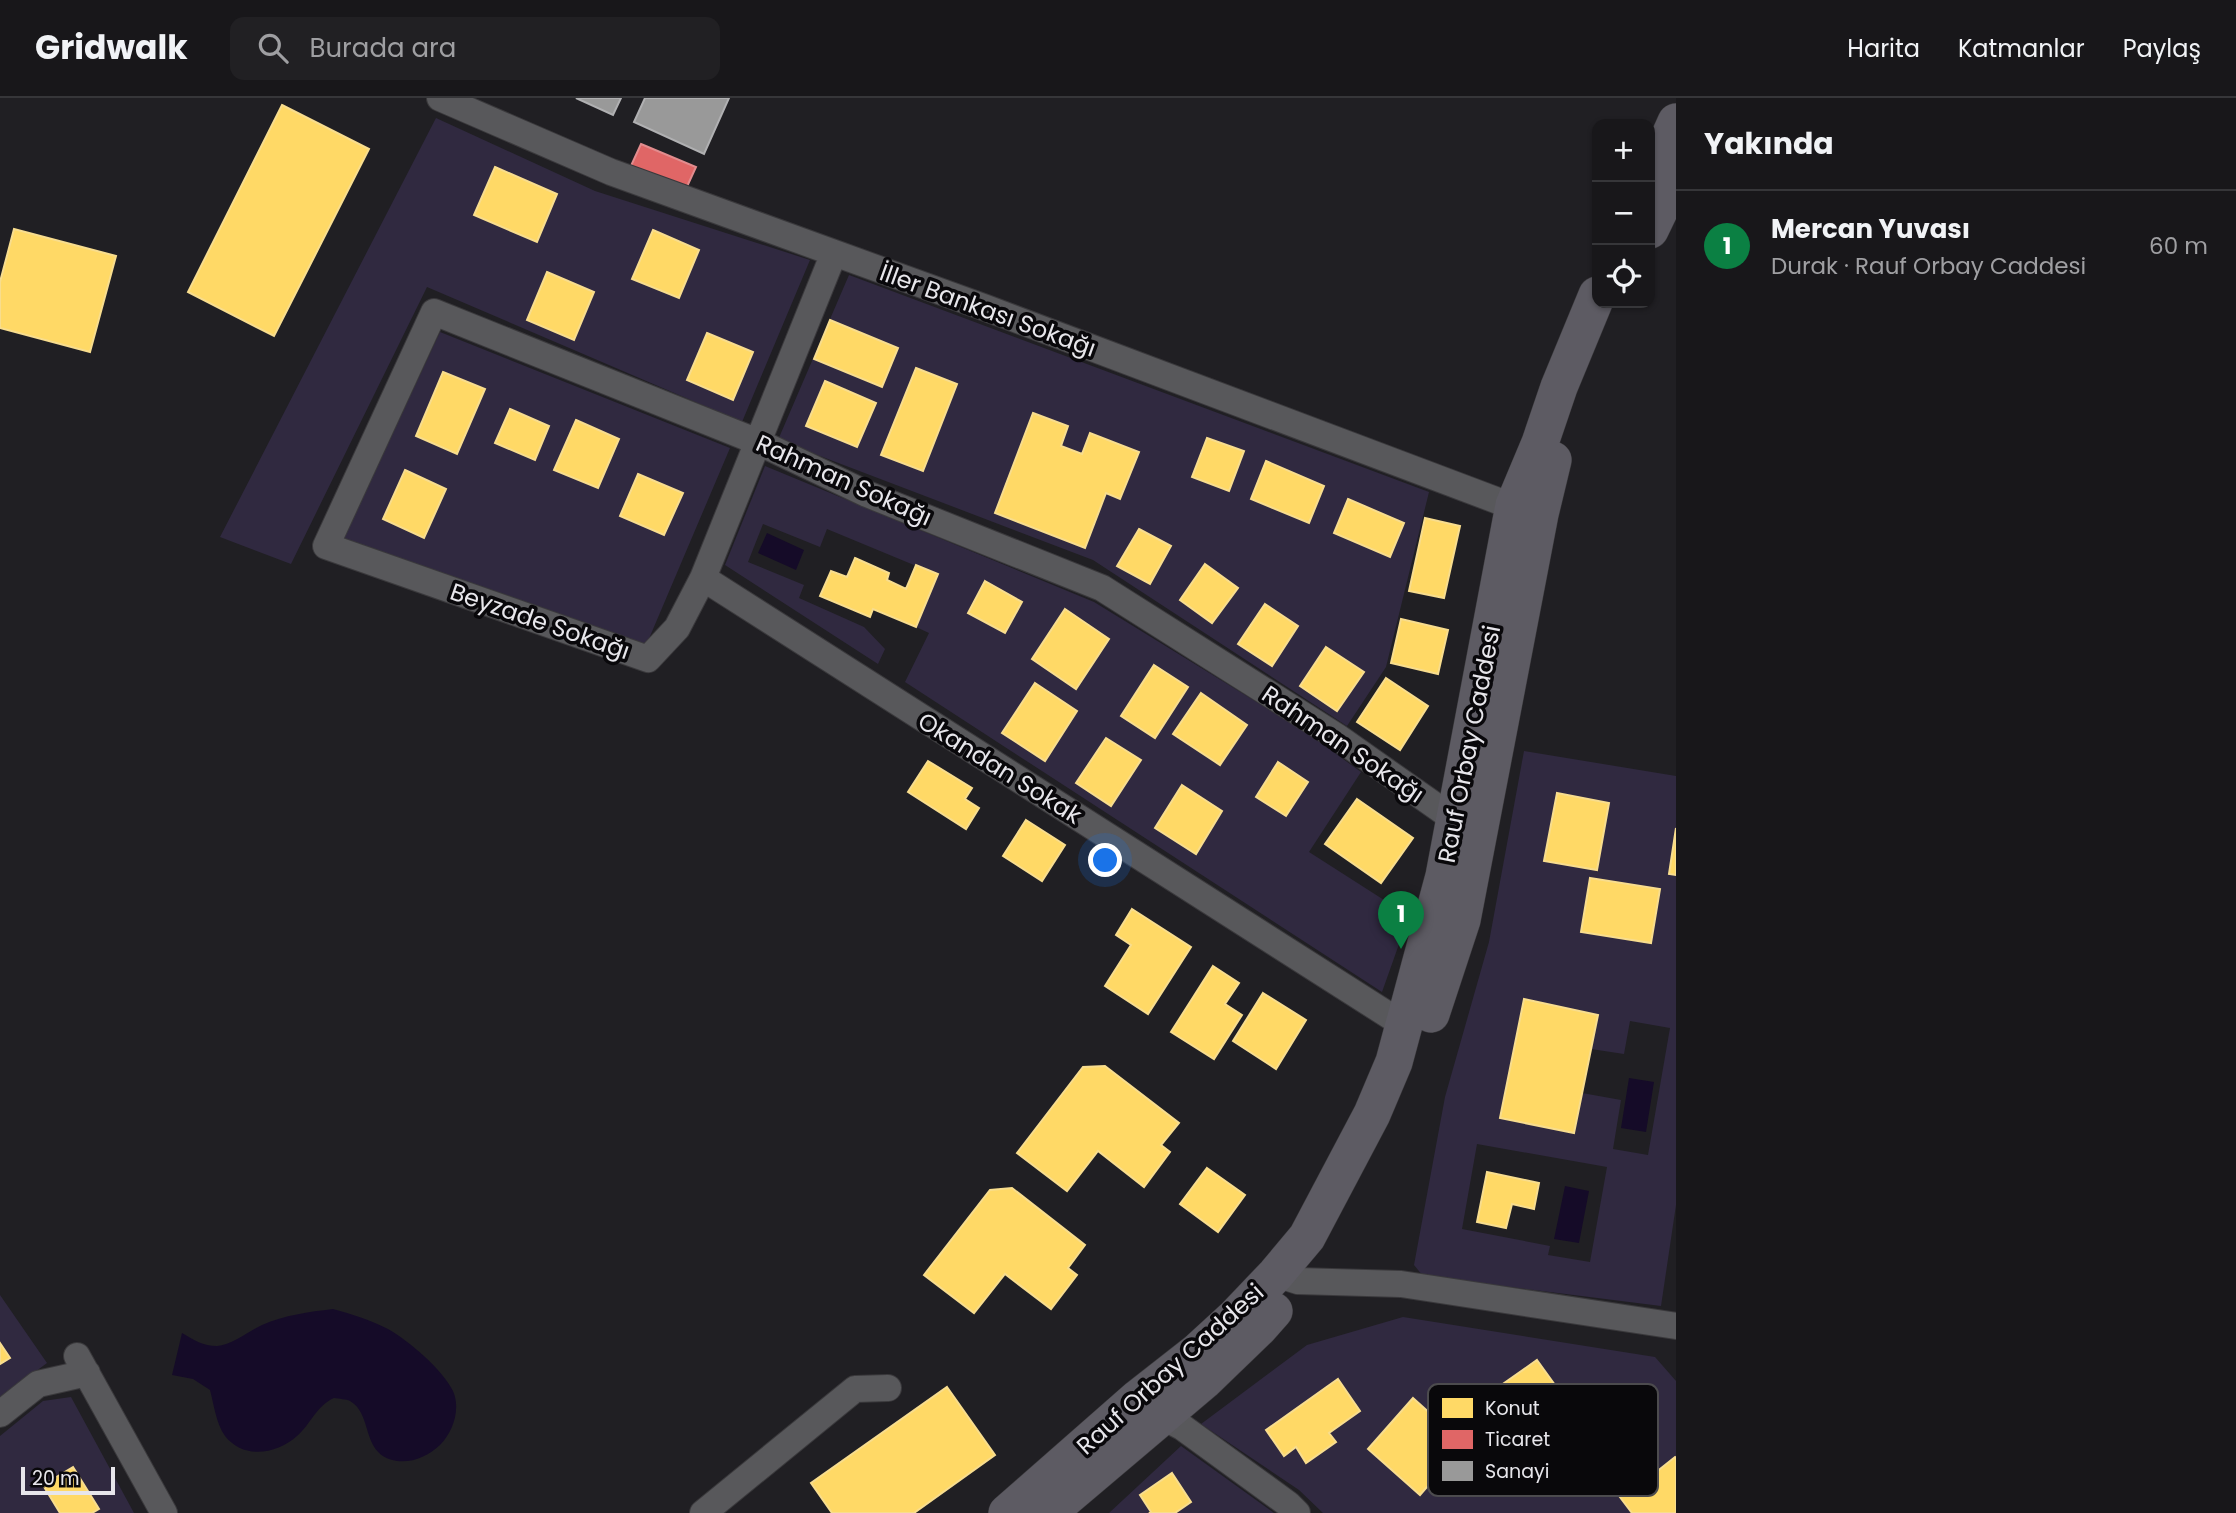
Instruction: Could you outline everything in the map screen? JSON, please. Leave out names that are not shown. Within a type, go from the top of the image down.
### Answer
[{"type":"street","name":"İller Bankası Sokağı","points":[[440,98],[611,172],[1527,509]]},
{"type":"street","points":[[1655,169],[1676,122]]},
{"type":"street","points":[[1655,220],[1676,176]]},
{"type":"street","name":"Beyzade Sokağı","points":[[326,546],[648,659],[677,628],[703,578],[834,253]]},
{"type":"street","name":"Rauf Orbay Caddesi","points":[[1048,1513],[1204,1381],[1259,1328],[1372,1114],[1394,1062],[1444,876],[1454,820],[1540,443],[1559,387],[1592,307]]},
{"type":"street","name":"Rauf Orbay Caddesi","points":[[1007,1513],[1138,1398],[1287,1278],[1342,1217],[1371,1169],[1389,1131],[1459,930],[1470,881],[1527,509],[1546,481],[1580,374],[1613,308]]},
{"type":"street","name":"Rahman Sokağı","points":[[326,546],[434,312],[758,442],[867,494],[1102,588],[1336,736],[1454,820]]},
{"type":"street","name":"Okandan Sokak","points":[[703,578],[1404,1025]]},
{"type":"street","points":[[1287,1278],[1401,1284],[1676,1324]]},
{"type":"street","points":[[0,1414],[38,1384],[82,1364],[164,1513]]},
{"type":"street","points":[[704,1513],[855,1390],[888,1388]]},
{"type":"street","points":[[1161,1416],[1182,1427],[1297,1513]]},
{"type":"shaded area","points":[[436,118],[595,191],[810,260],[742,422],[427,287],[291,564],[220,537]]},
{"type":"shaded area","points":[[849,275],[1429,492],[1386,667],[1347,726],[1093,560],[778,440]]},
{"type":"shaded area","points":[[440,332],[730,448],[648,641],[638,646],[344,538]]},
{"type":"shaded area","points":[[765,466],[1094,602],[1310,735],[1361,772],[1309,852],[1409,916],[1382,992],[905,682],[929,633],[916,627],[938,575],[827,529],[820,547],[763,524],[748,562],[804,585],[799,598],[864,627],[885,649],[878,664],[725,565]]},
{"type":"shaded area","points":[[767,533],[804,550],[796,570],[758,553]]},
{"type":"shaded area","points":[[1524,751],[1676,776],[1676,1205],[1661,1306],[1423,1276],[1414,1265],[1445,1097],[1489,942]],"holes":[[[1630,1021],[1670,1028],[1648,1155],[1613,1149],[1621,1100],[1582,1093],[1591,1049],[1624,1054]],[[1477,1144],[1607,1167],[1590,1262],[1548,1255],[1550,1246],[1462,1229]]]},
{"type":"shaded area","points":[[1629,1078],[1654,1082],[1646,1132],[1621,1128]]},
{"type":"shaded area","points":[[1565,1186],[1589,1191],[1579,1243],[1554,1239]]},
{"type":"shaded area","points":[[0,1295],[47,1363],[0,1398]]},
{"type":"shaded area","points":[[333,1309],[388,1329],[415,1348],[441,1374],[453,1391],[456,1413],[452,1427],[440,1445],[420,1458],[409,1461],[385,1457],[372,1443],[357,1407],[348,1400],[334,1398],[318,1410],[302,1431],[280,1447],[261,1452],[241,1449],[222,1431],[210,1390],[193,1379],[172,1375],[182,1333],[203,1344],[217,1346],[279,1319]]},
{"type":"shaded area","points":[[1403,1317],[1655,1357],[1676,1381],[1676,1513],[1323,1513],[1299,1490],[1201,1424],[1307,1345]]},
{"type":"shaded area","points":[[71,1397],[134,1513],[0,1513],[0,1436],[43,1401]]},
{"type":"shaded area","points":[[1181,1446],[1274,1513],[1109,1513]]},
{"type":"building: Konut","points":[[282,105],[369,149],[274,336],[188,292]]},
{"type":"building: Konut","points":[[495,167],[557,194],[537,242],[474,215]]},
{"type":"building: Konut","points":[[14,229],[116,256],[90,352],[0,328],[0,282]]},
{"type":"building: Konut","points":[[653,230],[699,250],[679,298],[632,279]]},
{"type":"building: Konut","points":[[547,272],[594,292],[574,340],[527,320]]},
{"type":"building: Konut","points":[[830,320],[898,348],[882,387],[814,359]]},
{"type":"building: Konut","points":[[707,333],[753,352],[733,400],[687,380]]},
{"type":"building: Konut","points":[[916,368],[957,384],[923,471],[881,455]]},
{"type":"building: Konut","points":[[443,372],[485,389],[457,454],[416,436]]},
{"type":"building: Konut","points":[[825,381],[876,403],[857,447],[806,426]]},
{"type":"building: Konut","points":[[510,409],[549,426],[535,460],[495,443]]},
{"type":"building: Konut","points":[[1033,413],[1068,426],[1061,446],[1082,454],[1090,433],[1139,452],[1120,499],[1106,493],[1085,548],[995,513]]},
{"type":"building: Konut","points":[[576,420],[619,439],[598,488],[554,470]]},
{"type":"building: Konut","points":[[1207,438],[1244,451],[1229,491],[1192,477]]},
{"type":"building: Konut","points":[[1266,461],[1324,486],[1309,523],[1251,499]]},
{"type":"building: Konut","points":[[405,470],[446,489],[424,538],[383,519]]},
{"type":"building: Konut","points":[[638,474],[683,493],[664,535],[620,516]]},
{"type":"building: Konut","points":[[1348,499],[1404,523],[1390,557],[1334,533]]},
{"type":"building: Konut","points":[[1425,518],[1460,526],[1444,598],[1409,591]]},
{"type":"building: Konut","points":[[1139,529],[1171,546],[1150,584],[1117,566]]},
{"type":"building: Konut","points":[[855,558],[889,573],[887,580],[906,589],[916,565],[938,574],[916,627],[873,609],[870,617],[820,596],[831,571],[847,577]]},
{"type":"building: Konut","points":[[1205,564],[1238,588],[1212,623],[1180,600]]},
{"type":"building: Konut","points":[[985,581],[1022,602],[1005,633],[968,613]]},
{"type":"building: Konut","points":[[1265,604],[1298,626],[1272,666],[1238,644]]},
{"type":"building: Konut","points":[[1065,609],[1109,639],[1076,689],[1032,659]]},
{"type":"building: Konut","points":[[1401,619],[1448,630],[1438,674],[1391,663]]},
{"type":"building: Konut","points":[[1326,647],[1364,672],[1337,711],[1300,686]]},
{"type":"building: Konut","points":[[1154,665],[1188,687],[1155,738],[1121,716]]},
{"type":"building: Konut","points":[[1386,678],[1428,706],[1400,750],[1357,722]]},
{"type":"building: Konut","points":[[1035,683],[1077,711],[1045,761],[1002,733]]},
{"type":"building: Konut","points":[[1201,693],[1247,725],[1220,765],[1173,734]]},
{"type":"building: Konut","points":[[1106,738],[1141,760],[1111,806],[1076,783]]},
{"type":"building: Konut","points":[[928,761],[972,788],[965,799],[979,808],[966,829],[908,792]]},
{"type":"building: Konut","points":[[1278,762],[1308,782],[1286,816],[1256,797]]},
{"type":"building: Konut","points":[[1182,785],[1222,811],[1196,854],[1155,828]]},
{"type":"building: Konut","points":[[1557,793],[1609,803],[1597,870],[1544,861]]},
{"type":"building: Konut","points":[[1357,799],[1413,838],[1381,883],[1325,844]]},
{"type":"building: Konut","points":[[1026,820],[1065,845],[1042,881],[1003,856]]},
{"type":"building: Konut","points":[[1676,828],[1676,875],[1669,874]]},
{"type":"building: Konut","points":[[1590,878],[1660,889],[1651,943],[1581,932]]},
{"type":"building: Konut","points":[[1132,909],[1191,947],[1148,1014],[1105,986],[1131,945],[1116,935]]},
{"type":"building: Konut","points":[[1213,966],[1239,983],[1225,1004],[1242,1015],[1214,1059],[1171,1032]]},
{"type":"building: Konut","points":[[1263,993],[1306,1020],[1276,1069],[1233,1041]]},
{"type":"building: Konut","points":[[1524,999],[1598,1015],[1574,1133],[1500,1118]]},
{"type":"building: Konut","points":[[1105,1066],[1179,1123],[1161,1145],[1170,1152],[1144,1187],[1098,1151],[1067,1191],[1017,1153],[1083,1067]]},
{"type":"building: Konut","points":[[1207,1168],[1245,1195],[1218,1232],[1180,1204]]},
{"type":"building: Konut","points":[[1487,1172],[1539,1183],[1534,1209],[1512,1204],[1506,1228],[1477,1222]]},
{"type":"building: Konut","points":[[1012,1188],[1085,1245],[1068,1268],[1077,1275],[1051,1309],[1005,1274],[974,1313],[924,1275],[990,1190]]},
{"type":"building: Konut","points":[[0,1343],[10,1358],[0,1364]]},
{"type":"building: Konut","points":[[1537,1360],[1554,1384],[1503,1384]]},
{"type":"building: Konut","points":[[1338,1379],[1360,1411],[1329,1433],[1336,1442],[1306,1463],[1296,1447],[1284,1456],[1266,1430]]},
{"type":"building: Konut","points":[[947,1387],[995,1455],[914,1513],[832,1513],[811,1483]]},
{"type":"building: Konut","points":[[1413,1398],[1428,1412],[1428,1486],[1420,1495],[1368,1449]]},
{"type":"building: Konut","points":[[1675,1457],[1676,1513],[1632,1513],[1619,1496],[1658,1496],[1658,1471]]},
{"type":"building: Konut","points":[[73,1467],[99,1509],[92,1513],[60,1513],[43,1485]]},
{"type":"building: Konut","points":[[1172,1473],[1191,1502],[1175,1513],[1149,1513],[1151,1512],[1140,1495]]},
{"type":"building: Ticaret","points":[[641,144],[696,167],[685,191],[630,168]]},
{"type":"building: Sanayi","points":[[576,98],[621,98],[613,115]]},
{"type":"building: Sanayi","points":[[645,98],[729,98],[704,154],[634,122]]},
{"type":"place","name":"Mercan Yuvası","points":[[1401,949]]}]
